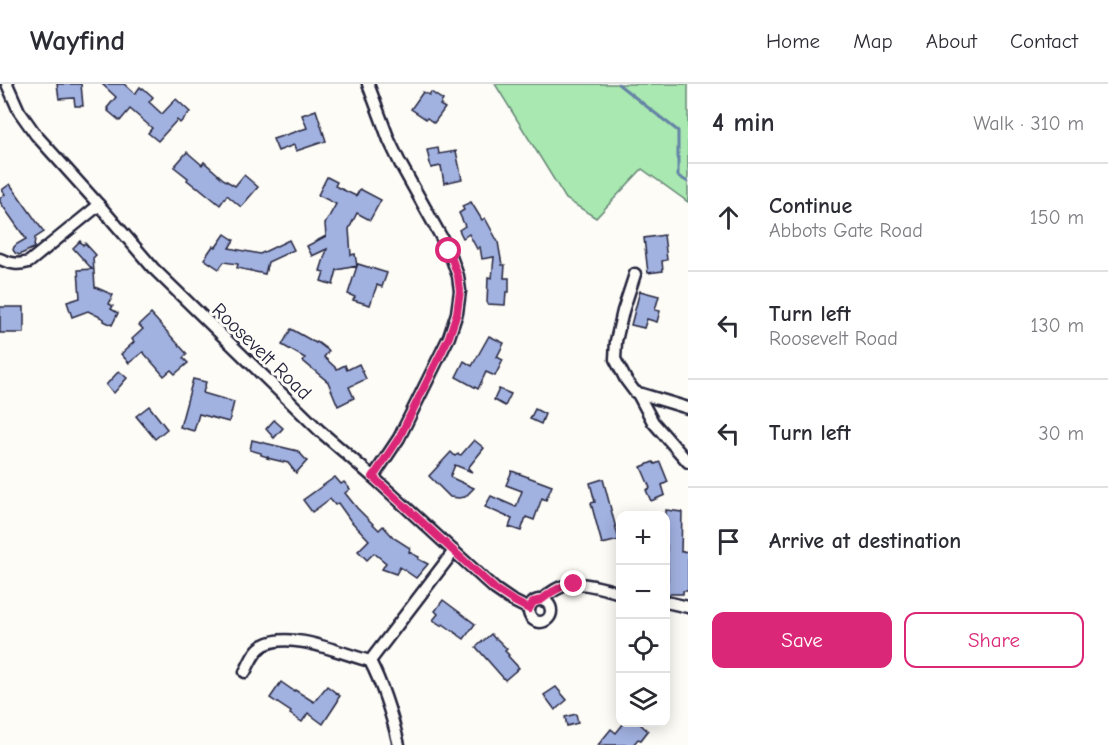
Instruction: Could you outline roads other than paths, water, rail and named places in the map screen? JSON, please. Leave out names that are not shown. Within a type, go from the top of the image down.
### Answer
[{"type":"street","name":"Roosevelt Road","points":[[7,84],[29,127],[153,268],[188,304],[320,431],[495,589],[529,609]]},
{"type":"street","points":[[368,84],[392,148],[449,251],[458,276],[460,291],[457,313],[449,337],[399,438],[373,477]]},
{"type":"street","points":[[0,259],[20,265],[29,262],[99,205]]},
{"type":"street","points":[[635,274],[623,311],[615,359],[632,388],[639,394],[653,422],[688,462]]},
{"type":"street","points":[[639,394],[688,408]]},
{"type":"street","points":[[370,661],[454,551]]},
{"type":"street","points":[[541,600],[546,601],[550,608],[549,616],[538,621],[534,620],[529,613],[533,602],[541,600],[565,585],[574,584],[616,592]]},
{"type":"street","points":[[670,603],[688,607]]},
{"type":"street","points":[[245,672],[260,648],[265,644],[283,640],[302,641],[370,661],[381,682],[399,745]]},
{"type":"waterway","points":[[618,84],[678,131],[678,176],[688,182]]}]
